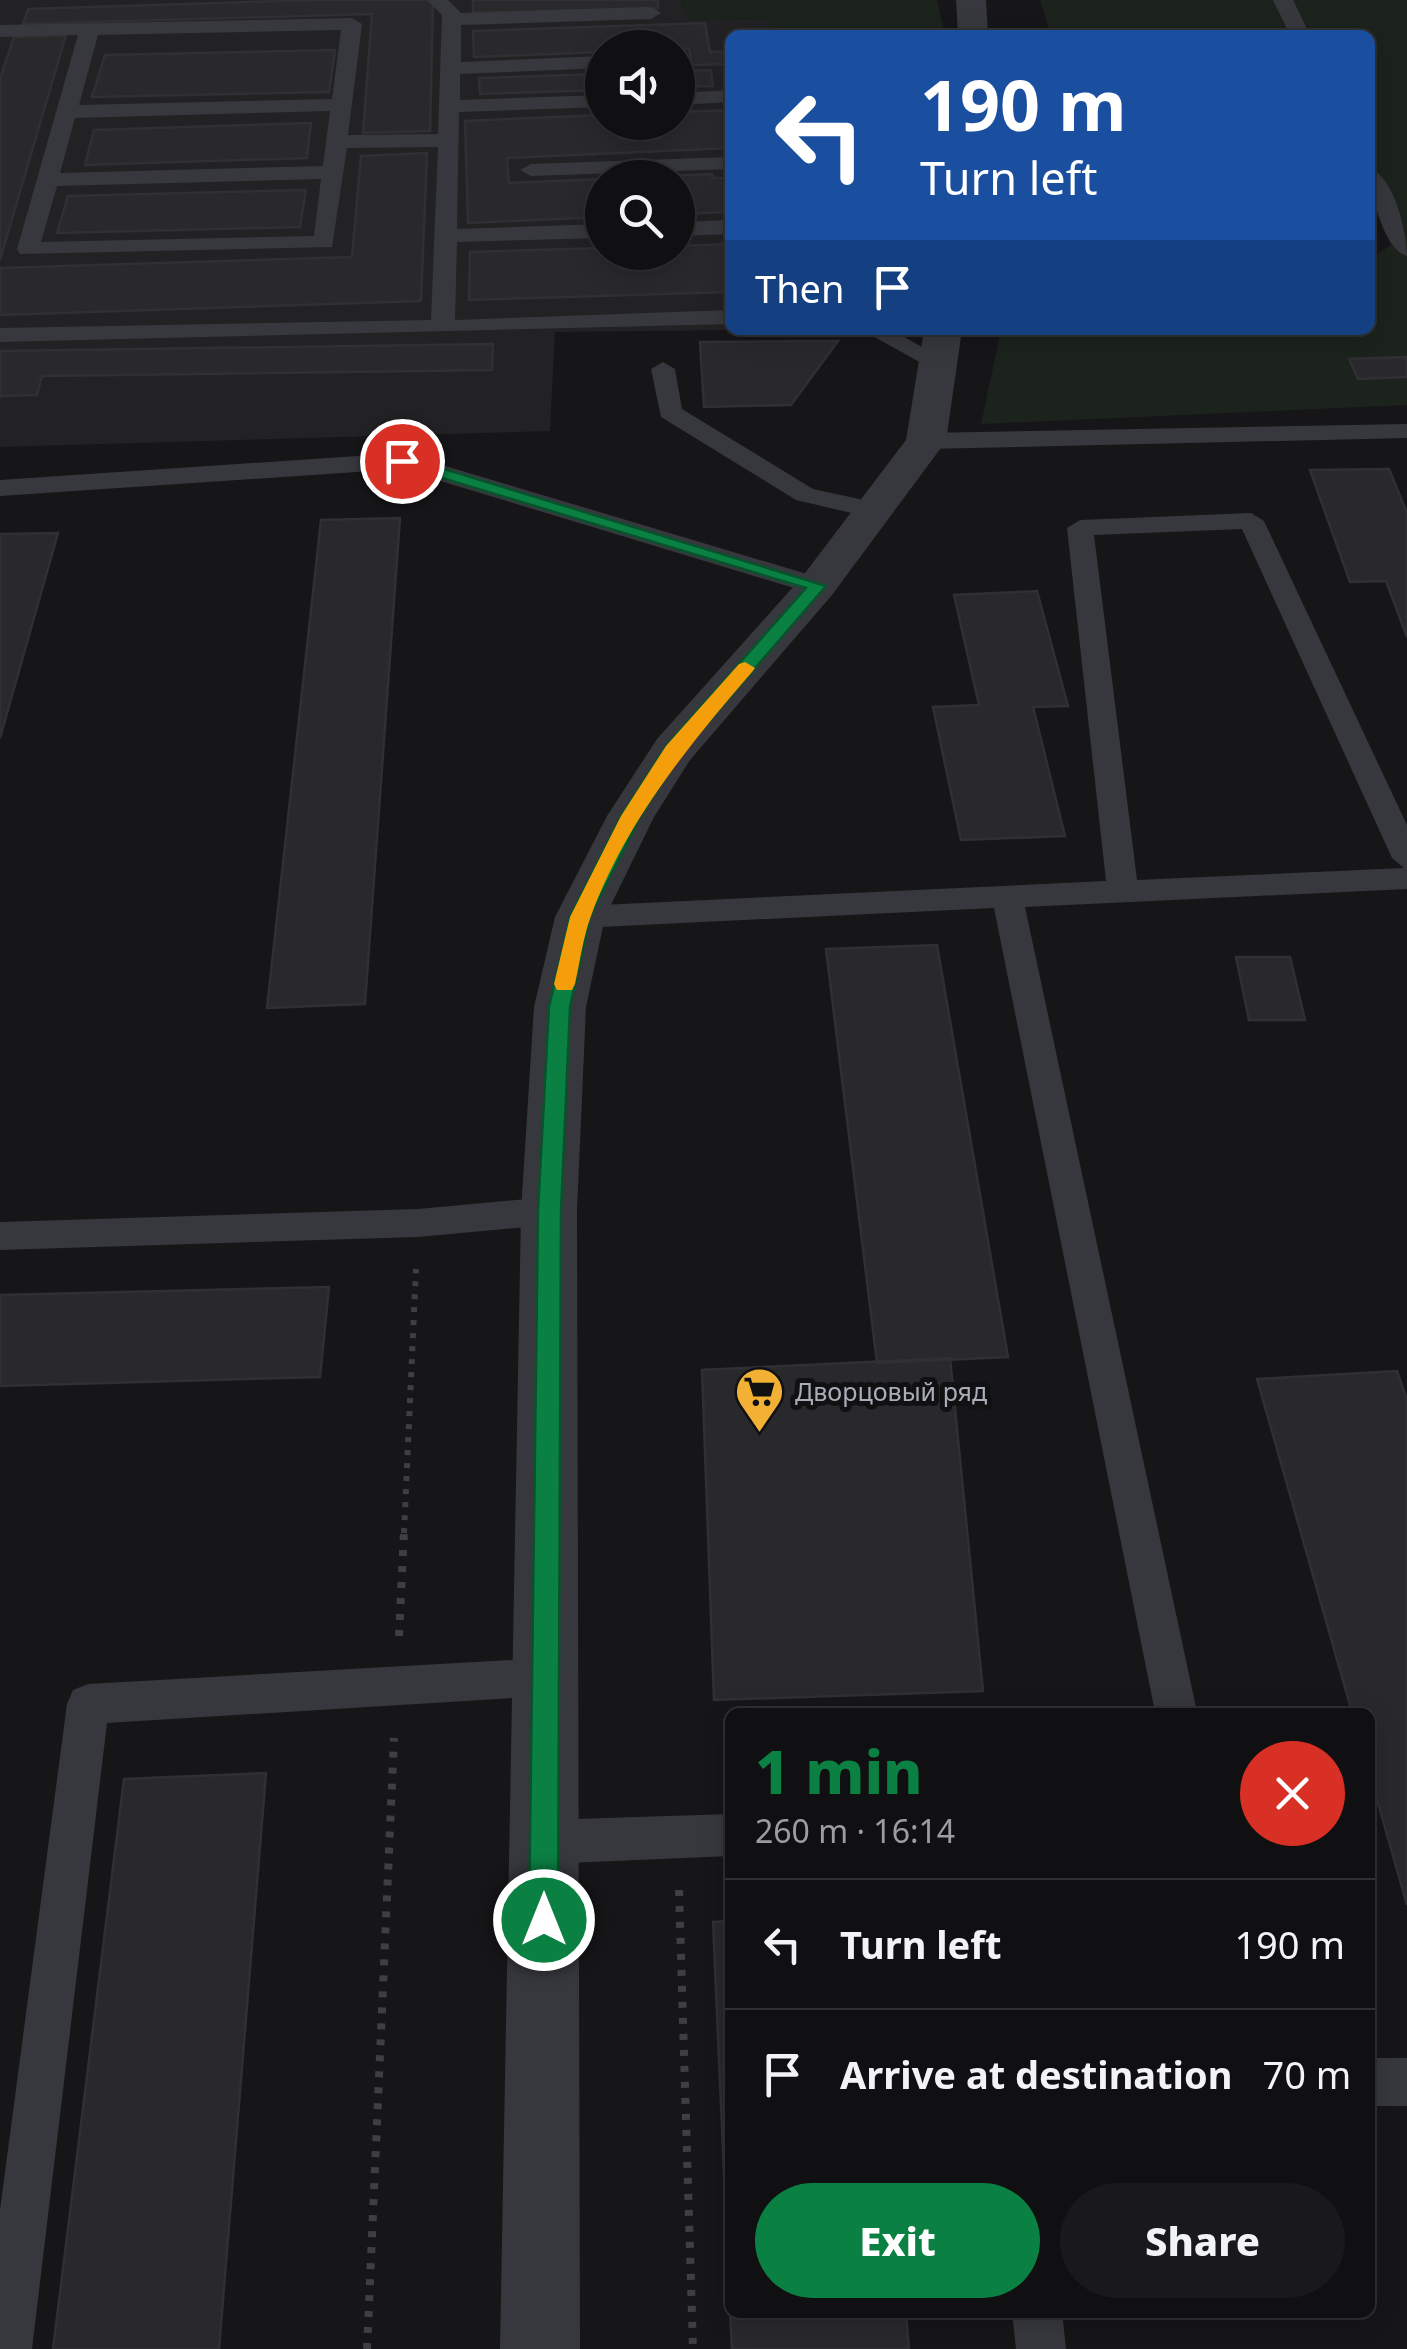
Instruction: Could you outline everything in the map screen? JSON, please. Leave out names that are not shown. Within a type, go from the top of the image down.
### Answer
[{"type":"street","points":[[971,0],[973,30]]},
{"type":"street","points":[[540,2349],[550,1211],[560,1007],[580,917],[631,816],[673,750],[817,586],[926,442],[942,347]]},
{"type":"lane","points":[[437,0],[452,19],[443,327]]},
{"type":"lane","points":[[1282,0],[1297,30]]},
{"type":"lane","points":[[452,19],[651,14]]},
{"type":"lane","points":[[2,25],[90,29],[352,24],[324,242],[28,249],[90,29]]},
{"type":"lane","points":[[451,68],[585,63]]},
{"type":"lane","points":[[695,98],[725,96]]},
{"type":"lane","points":[[450,106],[585,102]]},
{"type":"lane","points":[[66,112],[341,106]]},
{"type":"lane","points":[[337,142],[448,140]]},
{"type":"lane","points":[[531,170],[725,163]]},
{"type":"lane","points":[[47,180],[333,172]]},
{"type":"lane","points":[[1375,185],[1407,248]]},
{"type":"lane","points":[[695,228],[725,227]]},
{"type":"lane","points":[[446,236],[585,232]]},
{"type":"lane","points":[[0,335],[725,317]]},
{"type":"lane","points":[[894,335],[942,347]]},
{"type":"lane","points":[[663,369],[670,412],[805,494],[873,510]]},
{"type":"lane","points":[[926,442],[1407,430]]},
{"type":"lane","points":[[0,488],[402,461],[817,586]]},
{"type":"lane","points":[[1123,892],[1080,528],[1252,521],[1407,858]]},
{"type":"lane","points":[[580,917],[1407,878]]},
{"type":"lane","points":[[1007,897],[1175,1708]]},
{"type":"lane","points":[[0,1236],[418,1223],[550,1211]]},
{"type":"lane","points":[[7,2349],[88,1704],[546,1677]]},
{"type":"lane","points":[[544,1842],[725,1835]]},
{"type":"lane","points":[[1375,2082],[1407,2082]]},
{"type":"lane","points":[[1037,2318],[1041,2349]]},
{"type":"path","points":[[367,2349],[418,1223]]},
{"type":"path","points":[[677,1837],[693,2349]]},
{"type":"shaded area","points":[[0,0],[681,0],[689,20],[767,18],[772,30],[725,30],[725,330],[555,332],[550,431],[0,447]]},
{"type":"shaded area","points":[[681,0],[937,0],[944,30],[772,30],[766,18],[689,20]]},
{"type":"shaded area","points":[[1040,0],[1407,0],[1407,405],[981,424],[1000,335],[1375,335],[1375,256],[1391,245],[1375,208],[1375,30],[1049,30]]},
{"type":"building","points":[[433,0],[430,131],[363,133],[372,14],[23,24],[28,9]]},
{"type":"building","points":[[473,0],[658,0],[658,8],[473,13]]},
{"type":"building","points":[[705,23],[710,52],[725,51],[725,64],[695,65],[695,30],[585,30],[585,53],[474,57],[473,31]]},
{"type":"building","points":[[66,35],[0,260],[0,79],[14,37]]},
{"type":"building","points":[[335,50],[329,92],[92,97],[105,55]]},
{"type":"building","points":[[695,70],[711,70],[713,86],[695,87]]},
{"type":"building","points":[[585,75],[585,91],[480,94],[479,78]]},
{"type":"building","points":[[725,110],[725,148],[507,158],[509,183],[585,180],[585,218],[468,223],[465,121],[585,116],[585,140],[695,140],[695,111]]},
{"type":"building","points":[[311,123],[307,158],[85,165],[94,130]]},
{"type":"building","points":[[427,153],[421,301],[0,315],[0,268],[352,257],[361,156]]},
{"type":"building","points":[[695,175],[725,178],[725,212],[695,213]]},
{"type":"building","points":[[306,190],[300,227],[57,233],[68,196]]},
{"type":"building","points":[[725,244],[725,292],[469,300],[470,252],[585,249],[585,270],[695,270],[695,245]]},
{"type":"building","points":[[838,341],[791,405],[704,407],[700,342]]},
{"type":"building","points":[[493,344],[492,370],[42,376],[37,395],[0,396],[0,351]]},
{"type":"building","points":[[1407,357],[1407,377],[1358,379],[1349,359]]},
{"type":"building","points":[[1389,469],[1407,513],[1407,637],[1386,581],[1350,582],[1310,470]]},
{"type":"building","points":[[400,518],[365,1004],[267,1008],[321,520]]},
{"type":"building","points":[[58,533],[0,738],[0,534]]},
{"type":"building","points":[[1037,591],[1068,706],[1033,707],[1065,836],[961,840],[933,707],[979,705],[954,595]]},
{"type":"building","points":[[937,945],[1008,1357],[877,1363],[826,949]]},
{"type":"building","points":[[1236,957],[1290,957],[1305,1020],[1249,1020]]},
{"type":"building","points":[[329,1287],[320,1377],[0,1386],[0,1295]]},
{"type":"building","points":[[950,1358],[983,1691],[714,1700],[702,1370]]},
{"type":"building","points":[[1397,1371],[1407,1400],[1407,1905],[1375,1793],[1375,1708],[1351,1708],[1257,1379]]},
{"type":"building","points":[[266,1773],[219,2349],[53,2349],[124,1779]]},
{"type":"building","points":[[725,1921],[725,2197],[713,1922]]},
{"type":"building","points":[[730,2318],[906,2318],[909,2349],[732,2349]]},
{"type":"slow traffic","points":[[565,984],[580,917],[631,816],[673,750],[745,668]]},
{"type":"place","name":"Дворцовый ряд","points":[[760,1434]]},
{"type":"route","points":[[402,461],[817,586],[673,750],[631,816],[580,917],[560,1007],[550,1211],[544,1920]]}]
